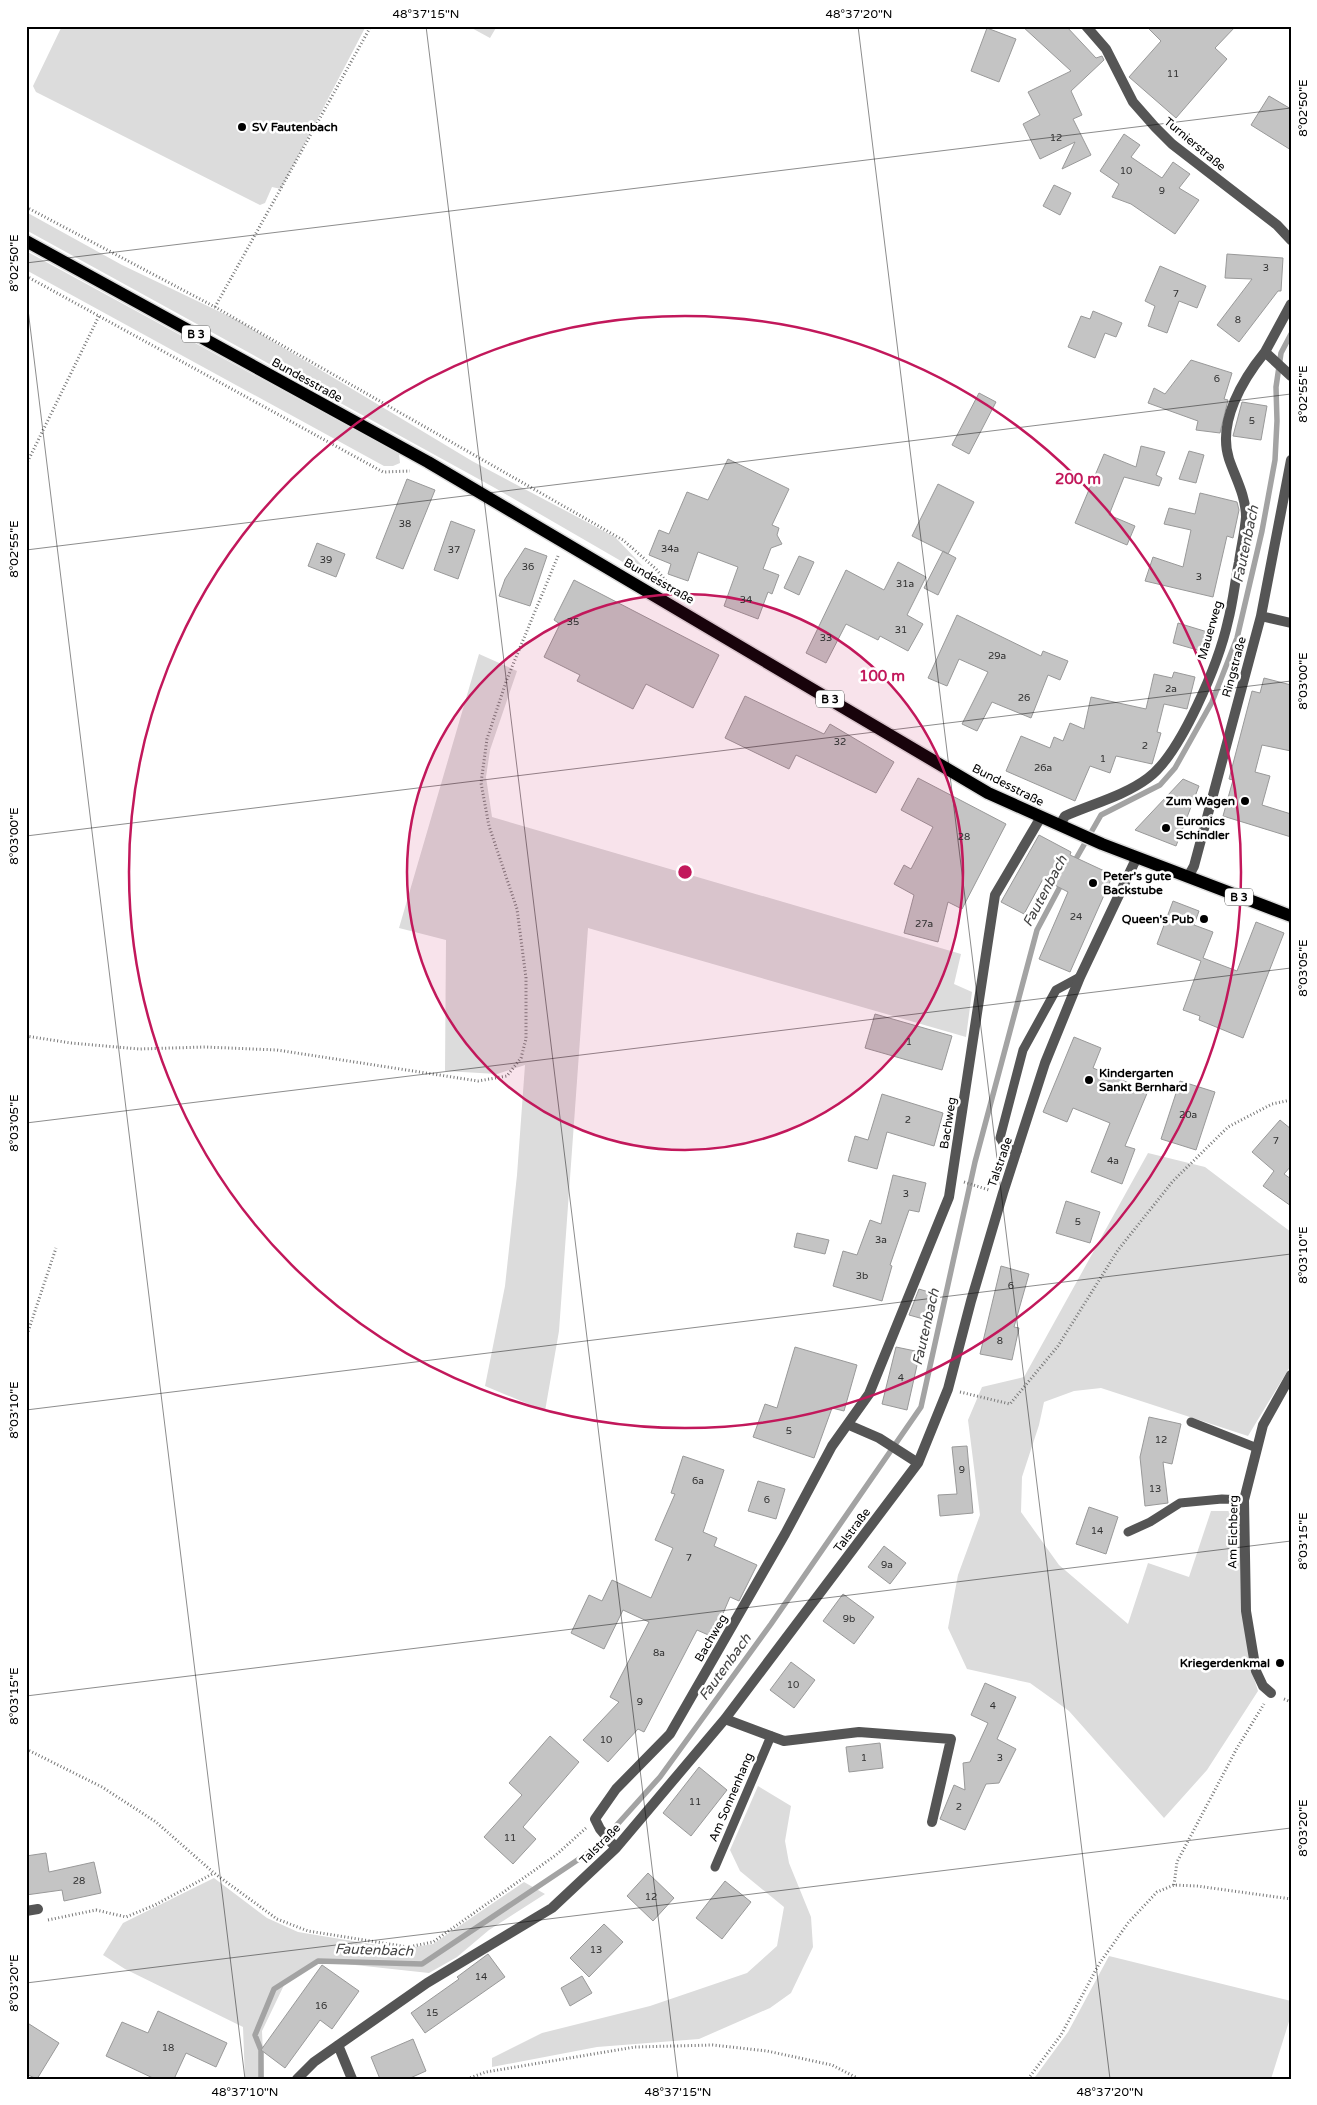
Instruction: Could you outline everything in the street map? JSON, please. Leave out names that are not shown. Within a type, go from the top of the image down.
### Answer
[{"type":"main road","name":"Bundesstraße","points":[[26,241],[428,462],[988,793],[1102,844],[1291,916]]},
{"type":"street","name":"Turnierstraße","points":[[1086,26],[1106,48],[1133,102],[1155,127],[1172,144],[1277,225],[1291,240]]},
{"type":"street","name":"Mauerweg","points":[[1060,825],[1065,816],[1131,789],[1149,778],[1163,764],[1183,731],[1210,675],[1228,623],[1246,516],[1242,495],[1228,458],[1226,438],[1234,400],[1246,377],[1265,352],[1291,304]]},
{"type":"street","points":[[1265,352],[1290,375]]},
{"type":"street","name":"Ringstraße","points":[[1188,877],[1194,866],[1261,616],[1291,460]]},
{"type":"street","points":[[1261,616],[1291,623]]},
{"type":"street","name":"Bachweg","points":[[595,1819],[616,1790],[670,1734],[785,1534],[832,1446],[849,1425],[869,1394],[949,1197],[996,895],[1041,817]]},
{"type":"street","name":"Talstraße","points":[[297,2079],[314,2062],[427,1983],[552,1908],[616,1848],[725,1720],[918,1463],[948,1389],[971,1301],[1045,1062],[1080,977],[1137,857]]},
{"type":"street","name":"Am Eichberg","points":[[1271,1693],[1263,1686],[1256,1671],[1246,1611],[1244,1500],[1263,1425],[1291,1375]]},
{"type":"street","points":[[849,1425],[879,1438],[918,1463]]},
{"type":"street","points":[[725,1720],[784,1741],[859,1732],[952,1739],[932,1822]]},
{"type":"street","points":[[595,1819],[600,1829],[616,1848]]},
{"type":"street","points":[[26,1911],[38,1910]]},
{"type":"street","points":[[338,2045],[352,2079]]},
{"type":"lane","points":[[1017,1151],[1006,1148],[1000,1138],[1023,1050],[1056,990],[1080,977]]},
{"type":"lane","points":[[1191,1422],[1257,1448]]},
{"type":"lane","points":[[1128,1532],[1150,1522],[1180,1503],[1222,1498],[1244,1500]]},
{"type":"lane","name":"Am Sonnenhang","points":[[715,1867],[771,1736]]},
{"type":"path","points":[[215,307],[371,26]]},
{"type":"path","points":[[26,207],[215,307],[623,540],[656,569],[672,587],[672,605]]},
{"type":"path","points":[[26,276],[383,472],[423,470],[428,462]]},
{"type":"path","points":[[26,465],[99,316]]},
{"type":"path","points":[[26,1036],[71,1043],[139,1049],[205,1047],[277,1050],[478,1080],[507,1076],[521,1058],[526,1039],[526,978],[517,909],[488,826],[481,783],[487,739],[507,679],[564,542]]},
{"type":"path","points":[[948,1389],[1010,1404],[1058,1346],[1118,1250],[1172,1181],[1228,1127],[1272,1104],[1291,1100]]},
{"type":"path","points":[[26,1338],[56,1248]]},
{"type":"path","points":[[1174,1885],[1176,1862],[1238,1748],[1271,1693]]},
{"type":"path","points":[[26,1748],[102,1787],[156,1822],[214,1873],[278,1919],[308,1931],[408,1947],[432,1942],[556,1855],[595,1819]]},
{"type":"path","points":[[38,1910],[44,1921],[96,1910],[126,1917],[155,1905],[214,1873]]},
{"type":"path","points":[[1028,2079],[1061,2035],[1099,1964],[1128,1923],[1157,1892],[1174,1885],[1291,1899]]},
{"type":"path","points":[[466,2079],[486,2072],[635,2047],[713,2045],[767,2051],[832,2065],[859,2079]]},
{"type":"shaded area","name":"SV Fautenbach","points":[[62,26],[366,26],[281,189],[272,187],[265,203],[260,205],[36,92],[33,86]]},
{"type":"shaded area","points":[[468,26],[497,26],[490,38]]},
{"type":"shaded area","points":[[26,212],[122,265],[239,321],[472,461],[615,537],[659,583],[495,488],[26,230]]},
{"type":"shaded area","points":[[26,251],[399,454],[400,463],[393,466],[384,466],[26,270]]},
{"type":"shaded area","points":[[479,654],[517,671],[490,750],[486,777],[492,817],[961,954],[954,984],[972,992],[966,1037],[588,928],[559,1331],[545,1411],[485,1386],[505,1286],[517,1175],[525,1065],[497,1074],[445,1071],[446,940],[399,928]]},
{"type":"shaded area","points":[[1148,1153],[1205,1167],[1291,1232],[1291,1365],[1248,1436],[1101,1388],[1074,1391],[1044,1402],[1039,1425],[1022,1477],[1021,1512],[1059,1565],[1128,1624],[1148,1563],[1189,1577],[1211,1511],[1241,1511],[1252,1672],[1258,1691],[1207,1770],[1164,1818],[1069,1711],[1030,1683],[967,1669],[948,1628],[958,1575],[980,1515],[968,1420],[982,1387],[1024,1377]]},
{"type":"shaded area","points":[[758,1786],[791,1806],[785,1841],[789,1863],[811,1917],[813,1947],[791,1993],[770,2008],[699,2039],[597,2047],[492,2067],[492,2058],[542,2033],[650,2006],[747,1973],[777,1946],[784,1907],[740,1871],[730,1850]]},
{"type":"shaded area","points":[[214,1878],[267,1918],[298,1932],[401,1949],[433,1944],[524,1882],[545,1894],[489,1930],[457,1957],[429,1973],[318,1961],[286,1981],[262,2031],[264,2079],[245,2079],[243,2027],[125,1969],[103,1955],[123,1923]]},
{"type":"shaded area","points":[[1109,1956],[1291,2001],[1291,2015],[1271,2079],[1042,2079],[1035,2077],[1068,2032]]},
{"type":"building","points":[[1022,26],[1066,26],[1096,58],[1102,56],[1104,60],[1071,91],[1082,115],[1073,119],[1091,155],[1062,169],[1075,142],[1040,159],[1023,124],[1040,115],[1028,92],[1071,71]]},
{"type":"building","points":[[1146,26],[1236,26],[1215,48],[1227,59],[1176,118],[1129,77],[1161,41]]},
{"type":"building","points":[[987,28],[1016,39],[999,82],[971,71]]},
{"type":"building","points":[[1269,96],[1291,109],[1291,150],[1251,125]]},
{"type":"building","points":[[1124,134],[1140,145],[1131,157],[1162,178],[1173,162],[1190,174],[1179,188],[1199,200],[1175,234],[1131,204],[1112,197],[1119,184],[1100,171]]},
{"type":"building","points":[[1054,185],[1071,193],[1060,215],[1043,206]]},
{"type":"building","points":[[1227,254],[1283,258],[1281,291],[1278,291],[1239,342],[1217,325],[1252,279],[1225,278]]},
{"type":"building","points":[[1160,266],[1206,286],[1197,308],[1179,301],[1167,333],[1148,326],[1155,306],[1145,301]]},
{"type":"building","points":[[1093,311],[1122,323],[1116,337],[1105,333],[1095,358],[1068,347],[1081,316],[1090,319]]},
{"type":"building","points":[[1191,360],[1232,373],[1224,399],[1228,400],[1220,433],[1196,430],[1198,421],[1148,403],[1154,388],[1165,394]]},
{"type":"building","points":[[979,393],[996,402],[969,454],[952,445]]},
{"type":"building","points":[[1242,402],[1267,406],[1261,440],[1233,436]]},
{"type":"building","points":[[1141,446],[1165,452],[1156,475],[1162,478],[1159,486],[1124,477],[1109,515],[1135,526],[1127,545],[1075,523],[1104,454],[1136,467]]},
{"type":"building","points":[[1189,451],[1204,455],[1196,483],[1179,479]]},
{"type":"building","points":[[728,459],[789,489],[772,525],[779,528],[777,535],[782,544],[771,548],[763,569],[779,575],[772,594],[768,592],[758,619],[724,606],[738,567],[698,552],[688,581],[668,574],[671,564],[649,555],[659,530],[669,534],[687,492],[708,500]]},
{"type":"building","points":[[407,479],[435,490],[403,569],[376,558]]},
{"type":"building","points":[[938,484],[974,502],[948,554],[912,536]]},
{"type":"building","points":[[1200,493],[1237,502],[1239,510],[1233,538],[1227,536],[1213,597],[1145,581],[1153,557],[1183,567],[1191,530],[1164,524],[1169,508],[1195,514]]},
{"type":"building","points":[[451,521],[475,530],[458,579],[434,570]]},
{"type":"building","points":[[317,543],[345,554],[336,577],[308,566]]},
{"type":"building","points":[[525,548],[547,556],[530,606],[499,596],[505,579]]},
{"type":"building","points":[[943,551],[956,558],[938,595],[924,588]]},
{"type":"building","points":[[799,556],[814,562],[799,595],[784,588]]},
{"type":"building","points":[[898,562],[926,577],[907,615],[923,624],[908,651],[880,636],[878,640],[846,624],[826,663],[806,653],[846,570],[884,590]]},
{"type":"building","points":[[574,580],[719,655],[693,708],[646,684],[633,709],[577,681],[580,675],[544,657],[560,624],[554,620]]},
{"type":"building","points":[[957,615],[1041,656],[1043,651],[1068,661],[1060,680],[1048,675],[1031,718],[992,702],[977,731],[962,724],[988,672],[959,659],[947,686],[928,678]]},
{"type":"building","points":[[1178,623],[1214,634],[1208,653],[1173,643]]},
{"type":"building","points":[[1174,672],[1195,677],[1187,709],[1164,704],[1157,732],[1161,733],[1152,764],[1116,756],[1110,773],[1090,766],[1075,801],[1006,771],[1021,736],[1050,748],[1054,737],[1063,741],[1070,723],[1084,729],[1091,697],[1146,709],[1154,674],[1172,678]]},
{"type":"building","points":[[1264,678],[1291,685],[1291,751],[1262,745],[1255,772],[1270,776],[1262,805],[1291,814],[1291,837],[1223,816],[1233,780],[1229,779],[1252,691],[1260,693]]},
{"type":"building","points":[[745,696],[824,734],[830,724],[894,762],[876,793],[796,755],[789,769],[725,738]]},
{"type":"building","points":[[918,778],[1006,824],[962,909],[948,902],[938,942],[904,933],[914,895],[894,884],[904,865],[911,869],[933,827],[901,810]]},
{"type":"building","points":[[1183,779],[1199,786],[1176,846],[1135,830]]},
{"type":"building","points":[[1039,835],[1071,852],[1070,855],[1113,875],[1070,972],[1039,959],[1068,892],[1043,879],[1024,914],[1001,902]]},
{"type":"building","points":[[1173,901],[1199,911],[1194,925],[1213,932],[1203,958],[1237,971],[1256,922],[1284,933],[1243,1038],[1199,1020],[1200,1016],[1183,1010],[1201,961],[1157,944]]},
{"type":"building","points":[[875,1014],[952,1036],[942,1070],[865,1048]]},
{"type":"building","name":"Kindergarten Sankt Bernhard","points":[[1074,1037],[1101,1048],[1093,1068],[1148,1091],[1125,1146],[1135,1149],[1122,1184],[1091,1172],[1110,1123],[1073,1108],[1067,1122],[1043,1112]]},
{"type":"building","points":[[1180,1081],[1215,1092],[1196,1150],[1161,1139]]},
{"type":"building","points":[[882,1094],[943,1113],[934,1146],[887,1132],[877,1169],[848,1161],[855,1136],[868,1140]]},
{"type":"building","points":[[1280,1120],[1291,1129],[1291,1166],[1284,1174],[1291,1179],[1291,1206],[1263,1186],[1274,1171],[1252,1152]]},
{"type":"building","points":[[893,1175],[926,1183],[919,1212],[909,1210],[890,1265],[892,1266],[882,1301],[833,1286],[843,1251],[857,1255],[870,1220],[881,1224]]},
{"type":"building","points":[[1066,1201],[1100,1212],[1090,1243],[1056,1233]]},
{"type":"building","points":[[797,1233],[829,1240],[825,1254],[794,1247]]},
{"type":"building","points":[[1001,1266],[1029,1274],[1014,1327],[1019,1328],[1012,1360],[980,1354]]},
{"type":"building","points":[[919,1289],[935,1294],[927,1320],[909,1315]]},
{"type":"building","points":[[795,1347],[857,1365],[844,1411],[832,1408],[814,1458],[753,1437],[765,1404],[777,1408]]},
{"type":"building","points":[[896,1347],[920,1352],[907,1410],[882,1404]]},
{"type":"building","points":[[1149,1417],[1181,1424],[1172,1464],[1163,1462],[1168,1503],[1145,1506],[1140,1457]]},
{"type":"building","points":[[967,1446],[973,1513],[940,1516],[938,1495],[957,1494],[952,1447]]},
{"type":"building","points":[[683,1456],[724,1470],[703,1532],[717,1538],[714,1546],[757,1565],[739,1601],[730,1597],[713,1637],[697,1630],[644,1732],[638,1729],[608,1762],[583,1740],[619,1702],[610,1697],[649,1622],[623,1610],[604,1649],[571,1633],[589,1595],[602,1601],[612,1580],[651,1598],[673,1548],[655,1540],[675,1494],[671,1493]]},
{"type":"building","points":[[758,1481],[785,1489],[776,1519],[748,1511]]},
{"type":"building","points":[[1089,1507],[1118,1517],[1106,1554],[1076,1544]]},
{"type":"building","points":[[884,1546],[906,1563],[890,1584],[868,1567]]},
{"type":"building","points":[[843,1594],[874,1617],[854,1644],[823,1621]]},
{"type":"building","points":[[791,1662],[815,1680],[794,1708],[770,1690]]},
{"type":"building","points":[[985,1683],[1016,1697],[997,1739],[1016,1749],[999,1783],[986,1784],[965,1830],[940,1819],[954,1785],[965,1790],[963,1763],[970,1762],[988,1723],[971,1715]]},
{"type":"building","points":[[550,1736],[579,1762],[523,1827],[536,1839],[513,1864],[484,1837],[522,1795],[509,1783]]},
{"type":"building","points":[[880,1743],[883,1768],[849,1772],[846,1747]]},
{"type":"building","points":[[699,1767],[727,1790],[691,1836],[663,1813]]},
{"type":"building","points":[[46,1853],[49,1872],[94,1862],[101,1893],[64,1901],[62,1890],[26,1895],[26,1856]]},
{"type":"building","points":[[648,1873],[674,1898],[653,1921],[627,1896]]},
{"type":"building","points":[[725,1881],[751,1902],[722,1939],[696,1918]]},
{"type":"building","points":[[604,1924],[623,1942],[589,1977],[570,1958]]},
{"type":"building","points":[[488,1954],[505,1977],[425,2033],[411,2013],[459,1979],[457,1977]]},
{"type":"building","points":[[322,1965],[359,1991],[332,2029],[320,2020],[285,2068],[261,2050]]},
{"type":"building","points":[[582,1976],[592,1993],[570,2006],[561,1988]]},
{"type":"building","points":[[158,2011],[227,2043],[216,2067],[186,2053],[174,2079],[155,2079],[106,2056],[122,2022],[148,2033]]},
{"type":"building","points":[[26,2022],[59,2043],[37,2079],[26,2074]]},
{"type":"building","points":[[413,2039],[426,2071],[408,2079],[380,2079],[371,2057]]},
{"type":"waterway","name":"Fautenbach","points":[[1073,864],[1101,815],[1160,785],[1175,768],[1212,702],[1237,638],[1262,531],[1275,460],[1276,387],[1281,353],[1291,334]]},
{"type":"waterway","name":"Fautenbach","points":[[261,2079],[261,2050],[255,2035],[274,1989],[318,1961],[422,1964],[597,1847],[660,1777],[771,1624],[921,1407],[975,1162],[1037,930],[1062,883]]},
{"type":"place","name":"SV Fautenbach","points":[[242,127]]},
{"type":"place","name":"Zum Wagen","points":[[1245,801]]},
{"type":"place","name":"Euronics Schindler","points":[[1166,828]]},
{"type":"place","name":"Peter's gute Backstube","points":[[1093,883]]},
{"type":"place","name":"Queen's Pub","points":[[1204,919]]},
{"type":"place","name":"Kindergarten Sankt Bernhard","points":[[1089,1080]]},
{"type":"place","name":"Kriegerdenkmal","points":[[1280,1663]]}]
